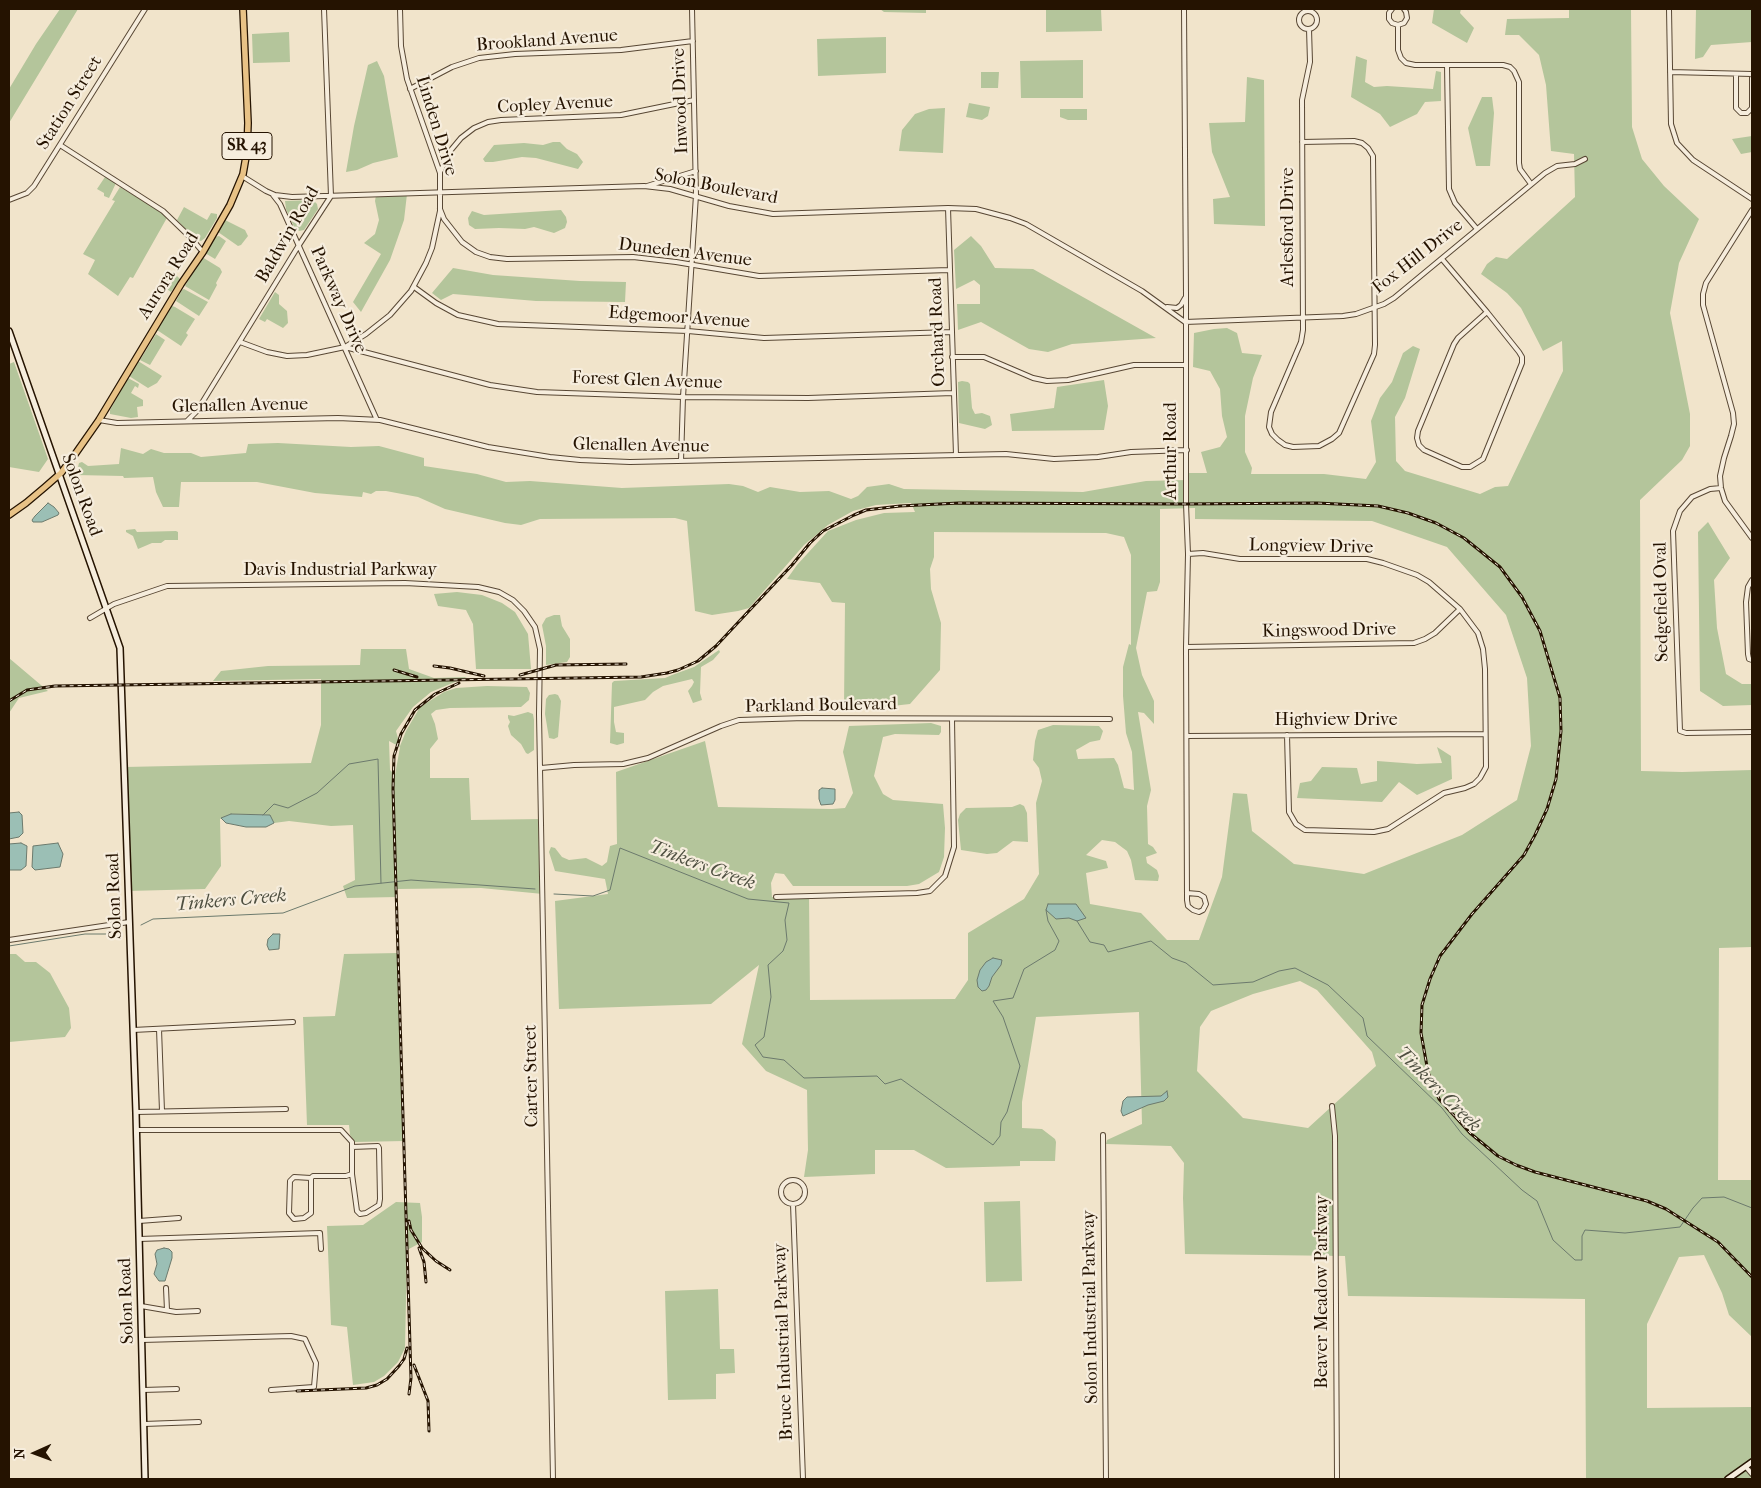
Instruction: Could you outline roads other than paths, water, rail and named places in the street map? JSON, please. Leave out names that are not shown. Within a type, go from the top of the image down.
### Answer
[{"type":"main road","name":"Aurora Road","points":[[9,515],[58,475],[71,460],[99,420],[181,284],[203,252],[228,208],[242,176],[247,151],[248,122],[243,9]]},
{"type":"street","name":"Station Street","points":[[9,200],[30,190],[145,9]]},
{"type":"street","name":"Baldwin Road","points":[[187,421],[197,411],[331,196],[324,9]]},
{"type":"street","name":"Linden Drive","points":[[240,342],[267,352],[287,356],[313,354],[344,347],[366,334],[390,315],[414,286],[426,263],[432,248],[440,209],[440,173],[410,89],[401,46],[400,9]]},
{"type":"street","name":"Inwood Drive","points":[[681,461],[683,397],[696,196],[692,9]]},
{"type":"street","name":"Arthur Road","points":[[1184,9],[1186,504],[1188,554],[1186,647],[1187,893]]},
{"type":"street","points":[[1392,9],[1389,13],[1389,18],[1392,24],[1398,25],[1404,23],[1407,18],[1404,9]]},
{"type":"street","points":[[1669,9],[1671,124],[1677,142],[1693,160],[1752,199]]},
{"type":"street","name":"Arlesford Drive","points":[[1307,11],[1315,14],[1317,19],[1316,25],[1309,29],[1301,26],[1299,21],[1302,14],[1307,11]]},
{"type":"street","points":[[1398,25],[1398,50],[1401,58],[1406,63],[1415,65],[1503,65],[1510,67],[1518,76],[1519,163],[1520,169],[1531,184]]},
{"type":"street","name":"Arlesford Drive","points":[[1309,29],[1311,56],[1302,95],[1303,318],[1301,342],[1271,412],[1270,420],[1272,434],[1285,445],[1293,447],[1318,446],[1339,433],[1374,354],[1374,308]]},
{"type":"street","name":"Brookland Avenue","points":[[410,89],[452,67],[479,58],[515,54],[621,50],[693,41]]},
{"type":"street","points":[[1448,65],[1449,189],[1454,203],[1477,229]]},
{"type":"street","points":[[1670,72],[1736,74],[1752,76],[1752,108],[1747,113],[1741,113],[1736,108],[1736,74]]},
{"type":"street","name":"Copley Avenue","points":[[440,173],[451,150],[461,138],[474,128],[488,122],[621,115],[694,100]]},
{"type":"street","points":[[1302,142],[1354,141],[1362,143],[1373,156],[1374,308]]},
{"type":"street","points":[[60,145],[163,211],[203,252]]},
{"type":"street","name":"Fox Hill Drive","points":[[1185,322],[1343,316],[1374,308],[1394,298],[1531,184],[1557,166],[1575,164],[1585,160]]},
{"type":"street","points":[[644,186],[696,171]]},
{"type":"street","name":"Solon Boulevard","points":[[242,176],[272,194],[292,197],[644,186],[670,189],[736,208],[773,214],[948,208],[985,211],[1026,224],[1142,291],[1185,322]]},
{"type":"street","name":"Parkway Drive","points":[[272,194],[280,204],[377,420]]},
{"type":"street","name":"Orchard Road","points":[[948,208],[956,454]]},
{"type":"street","name":"Duneden Avenue","points":[[440,209],[444,219],[462,242],[476,252],[490,258],[633,257],[759,276],[949,270]]},
{"type":"street","points":[[1752,210],[1706,283],[1703,294],[1705,317],[1733,413],[1732,436],[1720,476],[1721,488],[1725,501],[1752,538]]},
{"type":"street","points":[[1442,258],[1487,312],[1519,352],[1522,358],[1522,364],[1482,459],[1470,467],[1462,467],[1424,450],[1419,445],[1418,431],[1454,344],[1458,338],[1487,312]]},
{"type":"street","name":"Edgemoor Avenue","points":[[414,286],[436,303],[458,315],[498,324],[688,331],[764,338],[951,332]]},
{"type":"street","points":[[1164,306],[1171,309],[1181,306],[1186,294]]},
{"type":"street","name":"Solon Road","points":[[9,331],[120,648],[146,1479]]},
{"type":"street","name":"Forest Glen Avenue","points":[[344,347],[471,381],[537,392],[683,397],[808,398],[954,393]]},
{"type":"street","points":[[952,357],[984,357],[1047,381],[1068,380],[1134,366],[1186,364]]},
{"type":"street","name":"Glenallen Avenue","points":[[99,420],[117,423],[338,418],[377,420],[488,447],[550,457],[611,462],[956,454],[1006,454],[1054,460],[1079,459],[1131,452],[1187,450]]},
{"type":"street","name":"Sedgefield Oval","points":[[1721,488],[1710,489],[1692,497],[1680,512],[1674,531],[1678,718],[1680,731],[1692,733],[1752,732]]},
{"type":"street","name":"Longview Drive","points":[[1188,554],[1204,553],[1240,559],[1368,559],[1383,563],[1417,575],[1441,591],[1460,608],[1478,633],[1483,649],[1485,669],[1486,768],[1474,784],[1444,793],[1388,829],[1374,832],[1305,830],[1296,824],[1289,812],[1287,735]]},
{"type":"street","points":[[1752,580],[1748,587],[1746,602],[1748,654],[1749,659],[1752,660]]},
{"type":"street","name":"Davis Industrial Parkway","points":[[90,618],[107,608],[167,586],[405,582],[478,587],[499,592],[513,600],[524,611],[534,627],[540,649],[540,672]]},
{"type":"street","name":"Kingswood Drive","points":[[1186,647],[1414,643],[1435,633],[1460,608]]},
{"type":"street","name":"Carter Street","points":[[540,672],[554,1479]]},
{"type":"street","name":"Parkland Boulevard","points":[[541,768],[623,764],[648,758],[739,720],[805,718],[1110,719]]},
{"type":"street","points":[[776,897],[917,893],[930,891],[945,876],[954,847],[952,719]]},
{"type":"street","name":"Highview Drive","points":[[1186,736],[1485,734]]},
{"type":"street","points":[[1187,893],[1199,894],[1204,897],[1206,904],[1203,910],[1196,911],[1188,906],[1187,893]]},
{"type":"street","points":[[9,940],[130,922]]},
{"type":"street","points":[[133,1030],[293,1022]]},
{"type":"street","points":[[159,1029],[162,1111]]},
{"type":"street","name":"Beaver Meadow Parkway","points":[[1332,1106],[1336,1136],[1337,1479]]},
{"type":"street","points":[[136,1112],[286,1109]]},
{"type":"street","points":[[136,1130],[342,1130],[352,1142],[352,1147],[352,1174],[357,1211],[358,1214],[366,1213],[379,1205],[379,1148],[378,1146],[352,1147]]},
{"type":"street","name":"Solon Industrial Parkway","points":[[1103,1135],[1106,1479]]},
{"type":"street","points":[[311,1178],[311,1213],[304,1218],[294,1219],[289,1213],[290,1181],[294,1177],[311,1178],[313,1176],[346,1176],[352,1174]]},
{"type":"street","name":"Bruce Industrial Parkway","points":[[791,1180],[802,1184],[805,1192],[802,1199],[793,1204],[786,1202],[781,1195],[781,1187],[791,1180]]},
{"type":"street","name":"Bruce Industrial Parkway","points":[[793,1204],[803,1479]]},
{"type":"street","points":[[138,1220],[179,1218]]},
{"type":"street","points":[[139,1239],[320,1233],[321,1250]]},
{"type":"street","points":[[166,1288],[167,1310]]},
{"type":"street","points":[[141,1306],[176,1312],[198,1310]]},
{"type":"street","points":[[142,1340],[291,1336],[306,1339],[316,1363],[314,1387],[271,1390]]},
{"type":"street","points":[[143,1390],[178,1389]]},
{"type":"street","points":[[144,1424],[199,1422]]},
{"type":"street","points":[[1728,1479],[1752,1462]]},
{"type":"street","points":[[1746,1467],[1752,1474]]},
{"type":"water","points":[[48,503],[59,513],[58,515],[42,522],[33,522],[32,520],[35,516]]},
{"type":"water","points":[[822,788],[835,789],[833,804],[821,805],[819,790]]},
{"type":"water","points":[[19,812],[22,815],[23,833],[19,837],[9,839],[9,813]]},
{"type":"water","points":[[231,814],[270,815],[274,823],[266,827],[246,827],[226,823],[221,818]]},
{"type":"water","points":[[21,843],[27,846],[26,866],[21,870],[9,870],[9,844]]},
{"type":"water","points":[[58,843],[63,854],[60,867],[35,870],[32,867],[33,846]]},
{"type":"water","points":[[1048,904],[1076,904],[1086,918],[1077,921],[1069,918],[1056,919],[1046,910]]},
{"type":"water","points":[[273,934],[280,934],[279,949],[269,950],[267,945],[268,939]]},
{"type":"water","points":[[993,958],[1002,960],[1001,965],[992,977],[989,986],[986,990],[982,991],[978,987],[977,980],[980,970],[986,962]]},
{"type":"water","points":[[1167,1091],[1168,1097],[1164,1101],[1148,1105],[1123,1116],[1121,1111],[1123,1101],[1127,1097],[1161,1096]]},
{"type":"water","points":[[164,1248],[172,1252],[172,1258],[165,1281],[159,1281],[154,1274],[157,1264],[155,1254],[157,1250]]},
{"type":"waterway","name":"Tinkers Creek","points":[[263,815],[274,804],[288,808],[317,793],[349,764],[378,759],[381,883]]},
{"type":"waterway","name":"Tinkers Creek","points":[[554,894],[593,896],[610,890],[620,848],[748,899],[789,903],[785,920],[787,940],[783,951],[768,965],[771,997],[764,1037],[755,1045],[763,1057],[784,1060],[804,1078],[877,1076],[885,1084],[901,1079],[993,1145],[1000,1136],[1001,1122],[1007,1112],[1020,1066],[1003,1017],[993,1001],[1013,998],[1024,969],[1055,950],[1059,941],[1048,921],[1046,910]]},
{"type":"waterway","name":"Tinkers Creek","points":[[141,925],[153,919],[283,913],[355,886],[411,880],[535,889]]},
{"type":"waterway","name":"Tinkers Creek","points":[[1077,921],[1090,942],[1104,945],[1108,952],[1151,941],[1172,958],[1186,963],[1213,985],[1253,982],[1279,971],[1295,968],[1328,985],[1363,1018],[1367,1036],[1442,1108],[1462,1134],[1522,1190],[1537,1201],[1553,1240],[1575,1260],[1582,1260],[1582,1236],[1585,1230],[1625,1233],[1680,1227],[1702,1198],[1724,1197],[1752,1208]]},
{"type":"waterway","name":"Tinkers Creek","points":[[9,946],[85,934],[117,934]]},
{"type":"railway","points":[[9,701],[27,690],[55,686],[641,677],[667,673],[698,661],[716,646],[823,531],[866,510],[959,503],[1317,503],[1378,506],[1408,513],[1436,523],[1464,538],[1500,567],[1522,597],[1540,631],[1560,698],[1561,731],[1556,779],[1547,809],[1524,855],[1472,914],[1440,956],[1422,1005],[1421,1033],[1428,1072],[1439,1099],[1470,1133],[1498,1156],[1535,1172],[1647,1201],[1666,1209],[1718,1242],[1752,1277]]},
{"type":"railway","points":[[520,675],[556,665],[626,664]]},
{"type":"railway","points":[[434,666],[484,676]]},
{"type":"railway","points":[[394,670],[417,677]]},
{"type":"railway","points":[[409,1394],[411,1378],[393,789],[394,756],[401,734],[415,710],[435,694],[459,683]]},
{"type":"railway","points":[[409,1221],[411,1230],[422,1248],[436,1261],[450,1270]]},
{"type":"railway","points":[[419,1248],[424,1262],[426,1282]]},
{"type":"railway","points":[[297,1391],[366,1388],[377,1385],[387,1379],[399,1366],[404,1359],[407,1348]]},
{"type":"railway","points":[[414,1365],[428,1401],[429,1431]]}]
